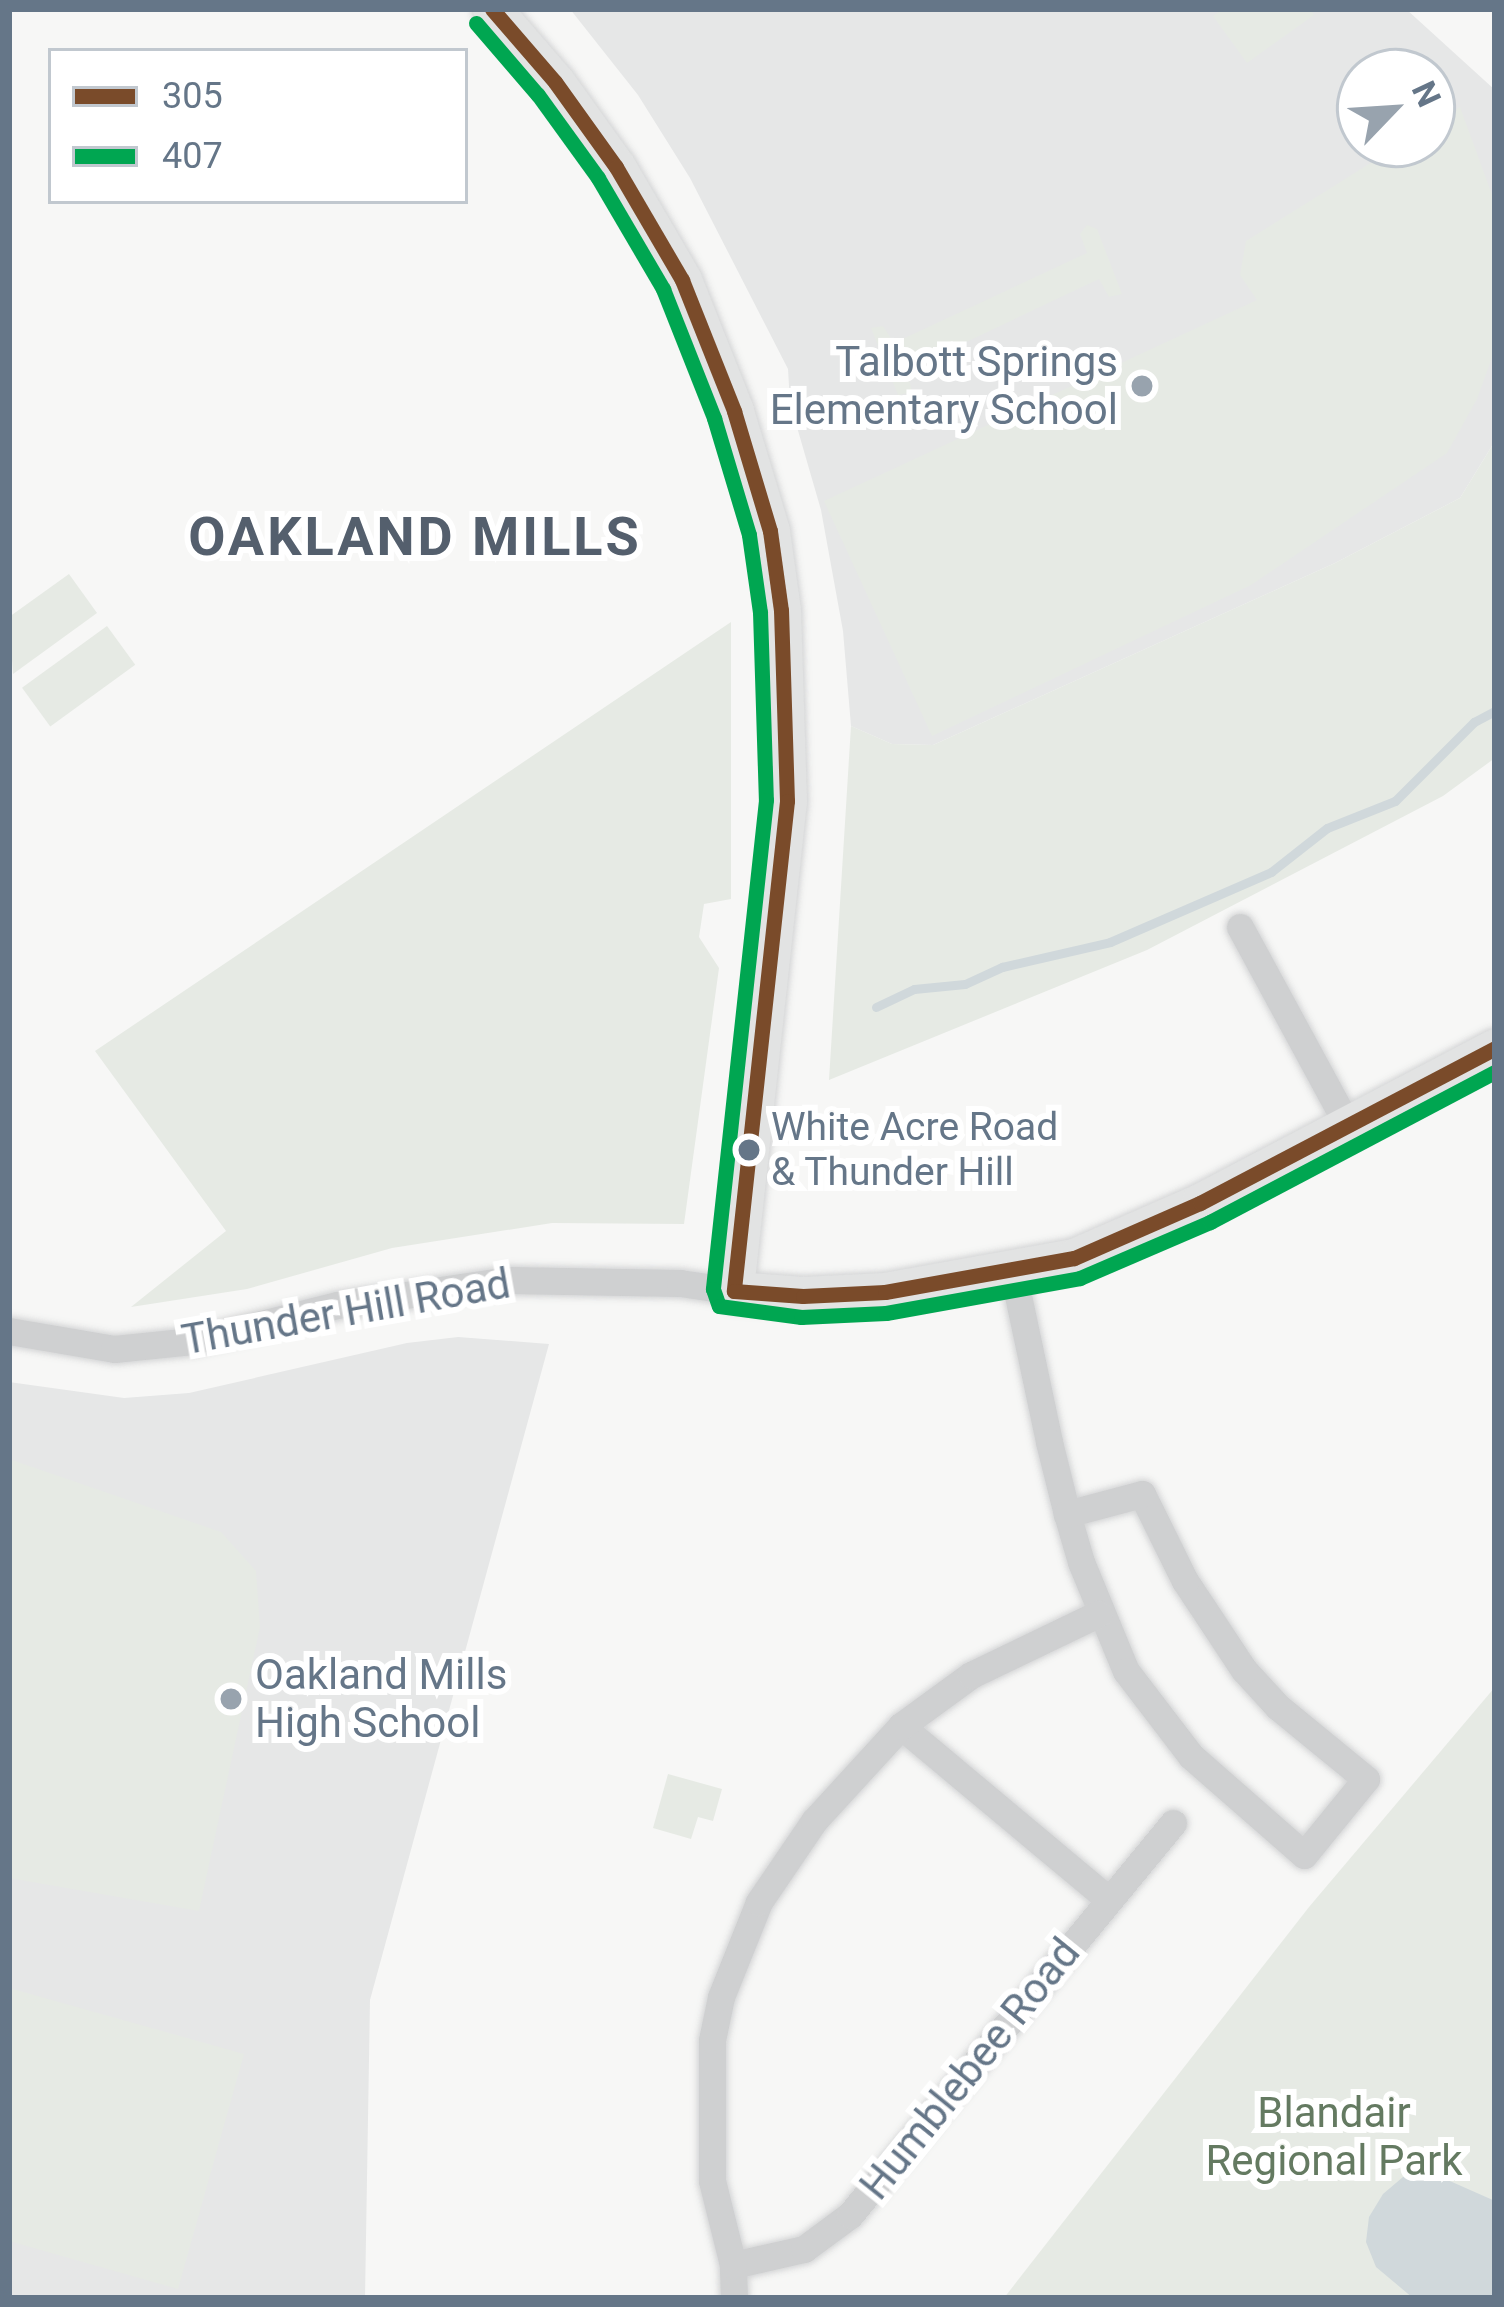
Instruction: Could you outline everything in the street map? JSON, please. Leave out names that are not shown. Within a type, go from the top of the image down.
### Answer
[{"type":"street","points":[[492,9],[555,82],[616,167],[682,280],[734,411],[770,531],[781,610],[787,801],[734,1291]]},
{"type":"street","points":[[1240,927],[1348,1126]]},
{"type":"street","name":"Thunder Hill Road","points":[[9,1331],[114,1348],[193,1341],[337,1305],[508,1280],[680,1283],[803,1296],[885,1292],[1013,1273],[1074,1258],[1129,1236],[1495,1048]]},
{"type":"street","points":[[1013,1273],[1067,1514],[1099,1614],[1156,1715],[1192,1756],[1304,1855],[1366,1779],[1278,1707],[1244,1670],[1185,1581],[1142,1494],[1067,1514]]},
{"type":"street","points":[[734,2298],[733,2265],[712,2182],[709,2093],[721,1997],[759,1902],[851,1776],[901,1726],[971,1675],[1099,1614]]},
{"type":"street","points":[[901,1726],[1109,1900]]},
{"type":"street","name":"Humblebee Road","points":[[733,2265],[804,2249],[850,2215],[1173,1822]]},
{"type":"shaded area","name":"Talbott Springs Elementary School","points":[[570,9],[1406,9],[1449,48],[1336,48],[1336,168],[1456,168],[1456,55],[1495,90],[1495,441],[1460,498],[1335,563],[933,745],[892,744],[851,726],[843,631],[821,510],[790,403],[788,369],[690,178],[638,95]]},
{"type":"shaded area","name":"Oakland Mills High School","points":[[458,1337],[549,1344],[370,2000],[365,2298],[9,2298],[9,1382],[124,1398],[189,1393],[407,1343]]},
{"type":"shaded area","points":[[1434,2174],[1495,2201],[1495,2298],[1413,2298],[1376,2267],[1366,2242],[1369,2217],[1383,2194],[1403,2177]]},
{"type":"green space","points":[[1223,9],[1310,9],[1314,15],[1247,63],[1213,16]]},
{"type":"green space","points":[[1460,107],[1495,203],[1495,349],[1477,399],[1447,453],[1251,585],[932,736],[824,501],[1257,300],[1240,275],[1246,241],[1363,168],[1456,168],[1456,110]]},
{"type":"green space","points":[[1087,225],[1097,229],[1122,294],[1109,297],[1099,279],[907,370],[912,392],[898,395],[871,328],[883,326],[894,343],[1087,253],[1080,234]]},
{"type":"green space","points":[[1495,441],[1495,758],[1443,796],[1147,950],[829,1080],[851,726],[892,744],[933,745],[1335,563],[1460,498]]},
{"type":"green space","points":[[69,574],[97,613],[13,674],[9,617]]},
{"type":"green space","points":[[731,622],[731,899],[704,904],[699,937],[719,968],[684,1224],[552,1223],[392,1248],[247,1289],[131,1307],[226,1231],[95,1051]]},
{"type":"green space","points":[[107,626],[135,665],[50,727],[22,688]]},
{"type":"green space","points":[[9,1459],[221,1532],[256,1571],[260,1627],[199,1911],[9,1878]]},
{"type":"green space","name":"Blandair Regional Park","points":[[1495,1687],[1495,2298],[1004,2298],[1309,1907]]},
{"type":"green space","points":[[668,1774],[722,1789],[713,1821],[698,1817],[691,1839],[653,1828]]},
{"type":"green space","points":[[9,1988],[244,2054],[178,2289],[9,2241]]},
{"type":"waterway","points":[[876,1007],[914,989],[965,984],[1002,967],[1110,942],[1271,872],[1327,828],[1395,801],[1474,722],[1495,711]]},
{"type":"transit line","name":"305","points":[[492,9],[555,82],[616,167],[682,280],[734,411],[770,531],[781,610],[787,801],[734,1291]]},
{"type":"transit line","name":"407","points":[[476,23],[538,95],[598,178],[663,289],[714,418],[749,535],[760,612],[766,800],[713,1289],[719,1306],[801,1317],[886,1313],[1080,1278],[1210,1222],[1495,1072]]},
{"type":"transit line","name":"305","points":[[734,1291],[803,1296],[885,1292],[1074,1258],[1200,1203],[1495,1048]]},
{"type":"place","name":"Talbott Springs Elementary School","points":[[1142,386]]},
{"type":"place","name":"White Acre Road & Thunder Hill","points":[[749,1150]]},
{"type":"place","name":"Oakland Mills High School","points":[[231,1699]]},
{"type":"district","name":"OAKLAND MILLS","points":[[415,537]]}]
